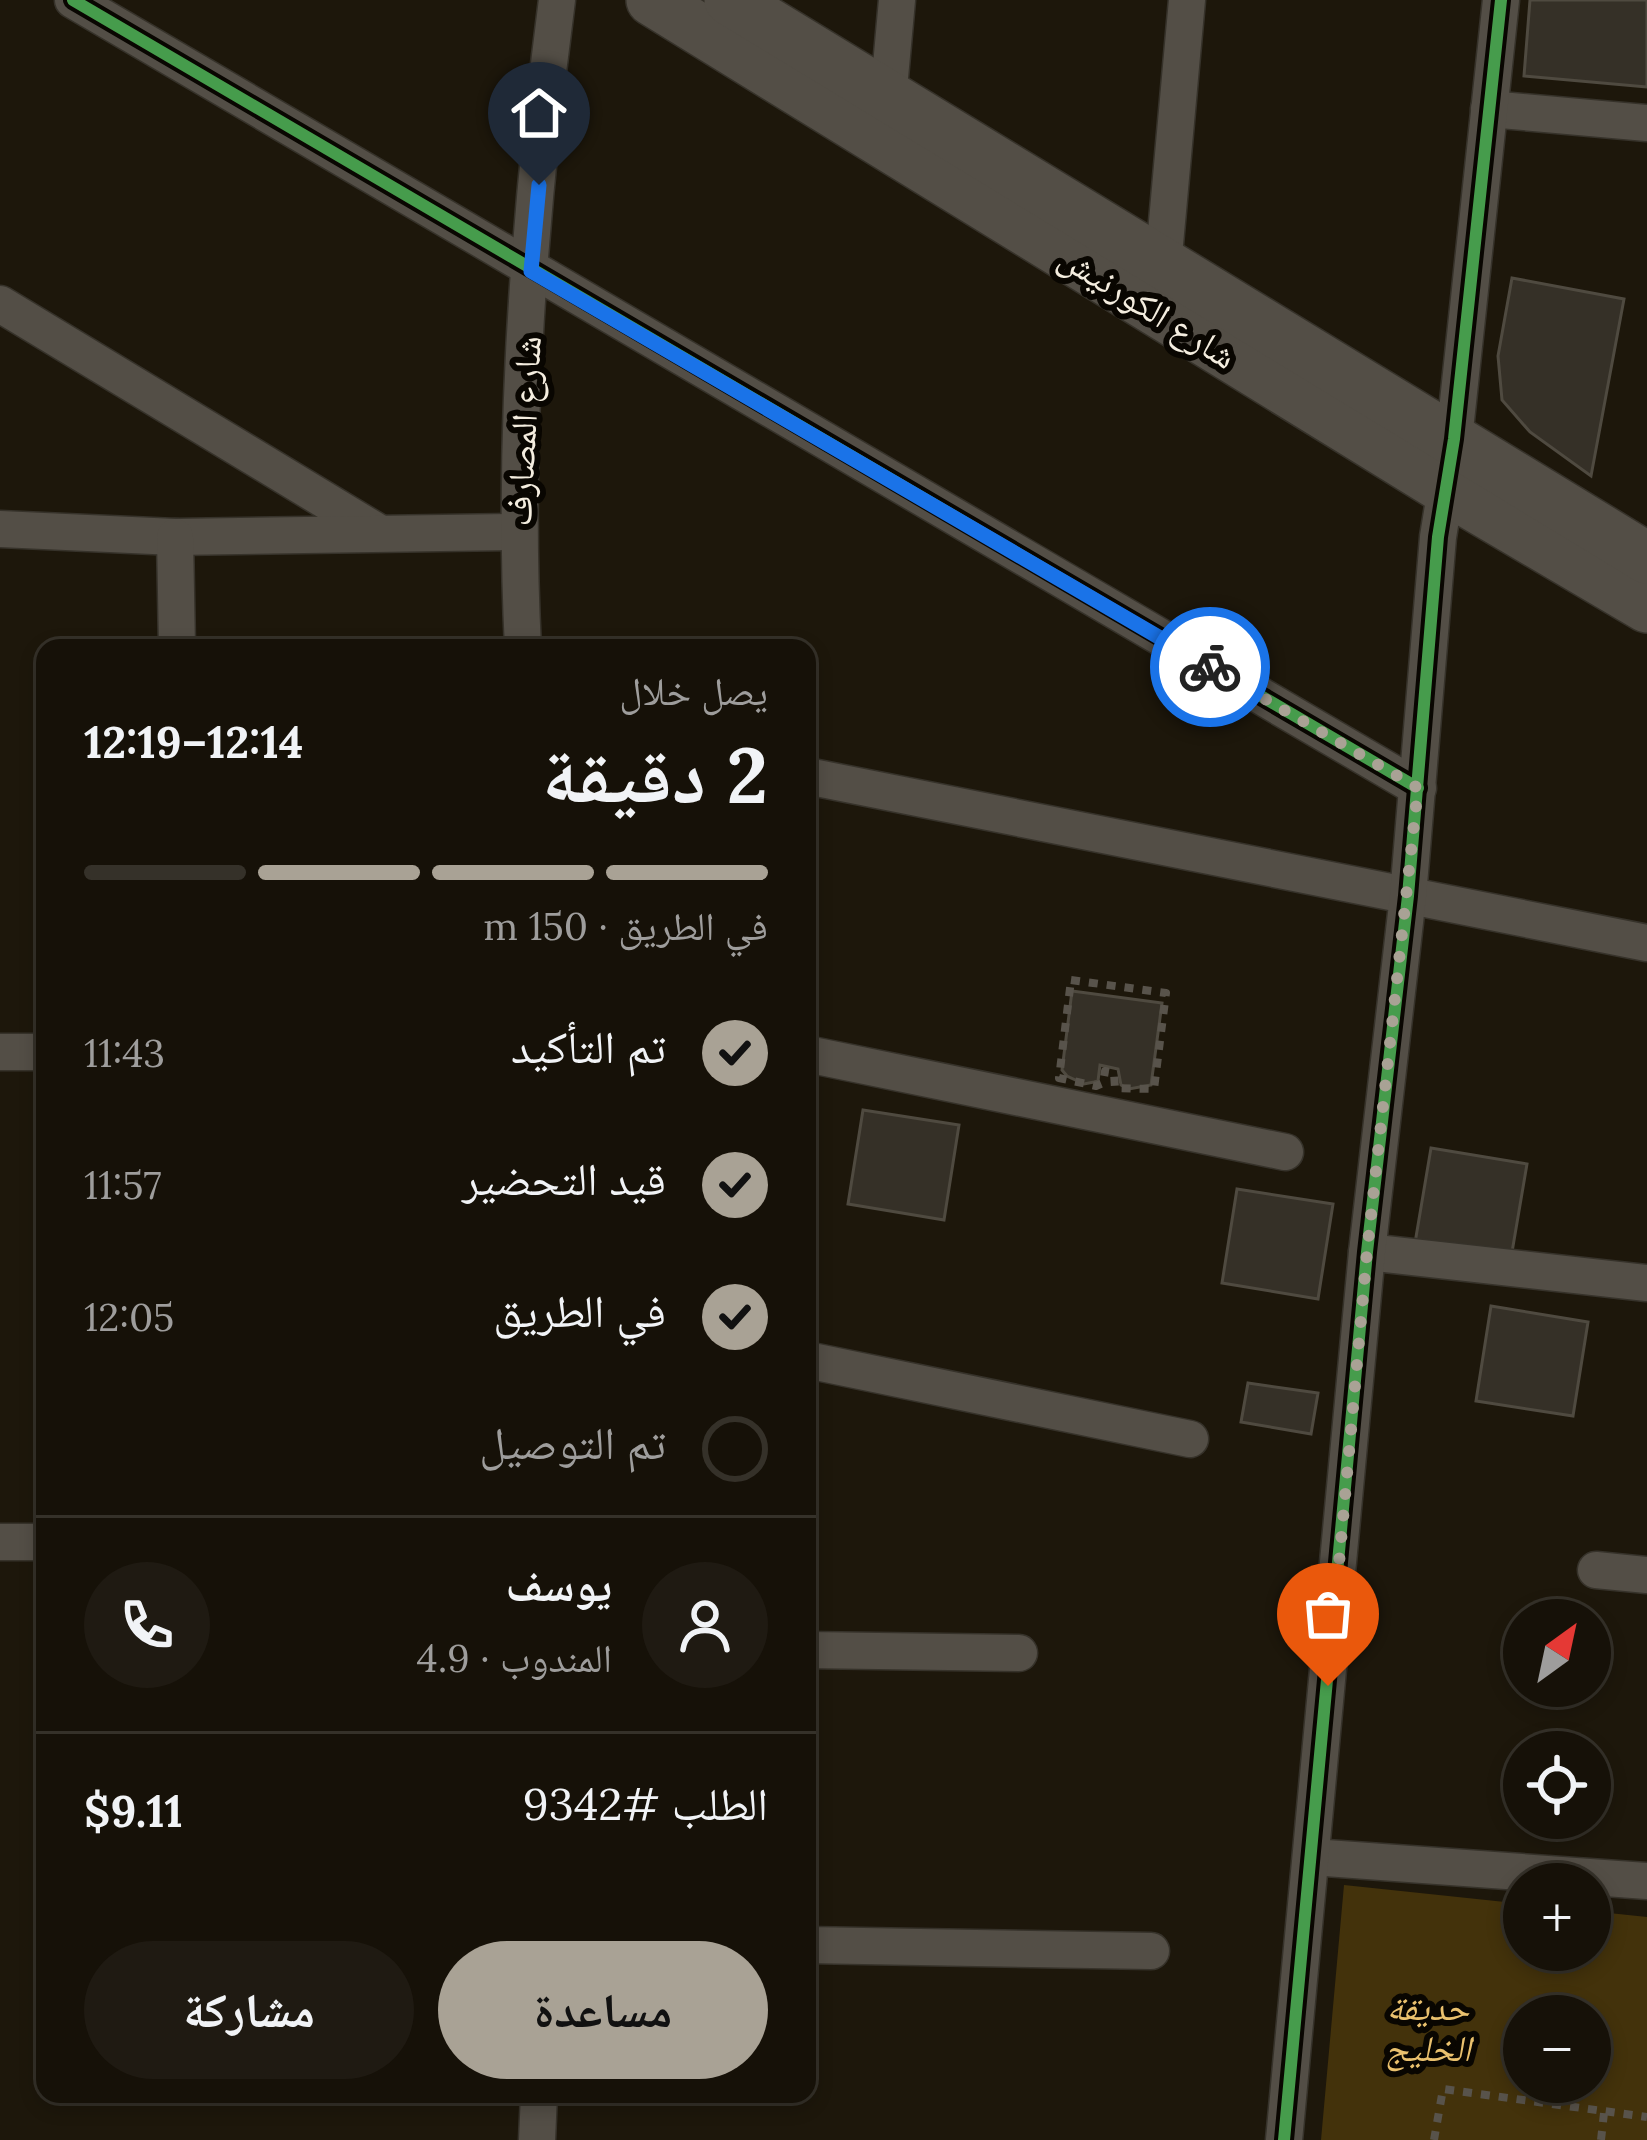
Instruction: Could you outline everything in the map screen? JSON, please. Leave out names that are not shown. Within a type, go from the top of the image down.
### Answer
[{"type":"street","points":[[73,0],[1418,788]]},
{"type":"street","name":"شارع المصارف","points":[[523,639],[517,532],[531,271],[557,0]]},
{"type":"street","name":"شارع الكورنيش","points":[[652,0],[1448,490],[1647,607]]},
{"type":"street","name":"شارع الكورنيش","points":[[730,0],[1647,557]]},
{"type":"street","points":[[888,99],[897,0]]},
{"type":"street","points":[[1163,266],[1187,0]]},
{"type":"street","points":[[1284,2140],[1367,1252],[1408,896],[1438,537],[1448,490],[1502,0]]},
{"type":"street","points":[[1489,109],[1647,123]]},
{"type":"street","points":[[0,304],[376,531]]},
{"type":"street","points":[[0,529],[175,537],[517,532]]},
{"type":"street","points":[[175,537],[177,639]]},
{"type":"street","points":[[816,778],[1647,944]]},
{"type":"street","points":[[0,1052],[36,1052]]},
{"type":"street","points":[[816,1056],[1286,1152]]},
{"type":"street","points":[[1367,1252],[1647,1282]]},
{"type":"street","points":[[816,1362],[1190,1439]]},
{"type":"street","points":[[0,1542],[36,1543]]},
{"type":"street","points":[[1596,1570],[1647,1575]]},
{"type":"street","points":[[816,1650],[1019,1653]]},
{"type":"street","points":[[1312,1857],[1647,1881]]},
{"type":"street","points":[[816,1946],[1151,1951]]},
{"type":"street","points":[[537,2140],[539,2103]]},
{"type":"path","points":[[1071,980],[1166,993],[1154,1089],[1115,1088],[1114,1073],[1105,1072],[1103,1083],[1096,1086],[1060,1078],[1071,980]]},
{"type":"path","points":[[1434,2140],[1443,2090],[1647,2117]]},
{"type":"path","points":[[1601,2140],[1604,2113]]},
{"type":"green space","name":"حديقة الخليج","points":[[1344,1885],[1503,1902],[1503,1971],[1611,1971],[1611,1913],[1647,1917],[1647,2140],[1321,2140]]},
{"type":"building","points":[[1530,0],[1647,0],[1647,87],[1524,76]]},
{"type":"building","points":[[1512,278],[1624,299],[1591,476],[1530,432],[1502,400],[1498,356]]},
{"type":"building","points":[[1072,991],[1162,1003],[1151,1085],[1129,1089],[1121,1085],[1118,1069],[1100,1065],[1098,1081],[1084,1084],[1067,1076],[1062,1070]]},
{"type":"building","points":[[863,1110],[959,1125],[944,1220],[848,1204]]},
{"type":"building","points":[[1431,1148],[1527,1164],[1511,1258],[1415,1243]]},
{"type":"building","points":[[1237,1189],[1333,1204],[1318,1299],[1222,1283]]},
{"type":"building","points":[[1491,1306],[1588,1322],[1573,1416],[1476,1401]]},
{"type":"building","points":[[1248,1383],[1318,1393],[1311,1434],[1241,1422]]},
{"type":"cycle path","points":[[73,0],[1418,788]]},
{"type":"cycle path","points":[[1284,2140],[1367,1252],[1408,896],[1438,537],[1454,439],[1501,0]]},
{"type":"way so far","points":[[1210,667],[1418,788],[1367,1252],[1328,1686]]},
{"type":"route","points":[[539,185],[531,271],[1210,667]]}]
